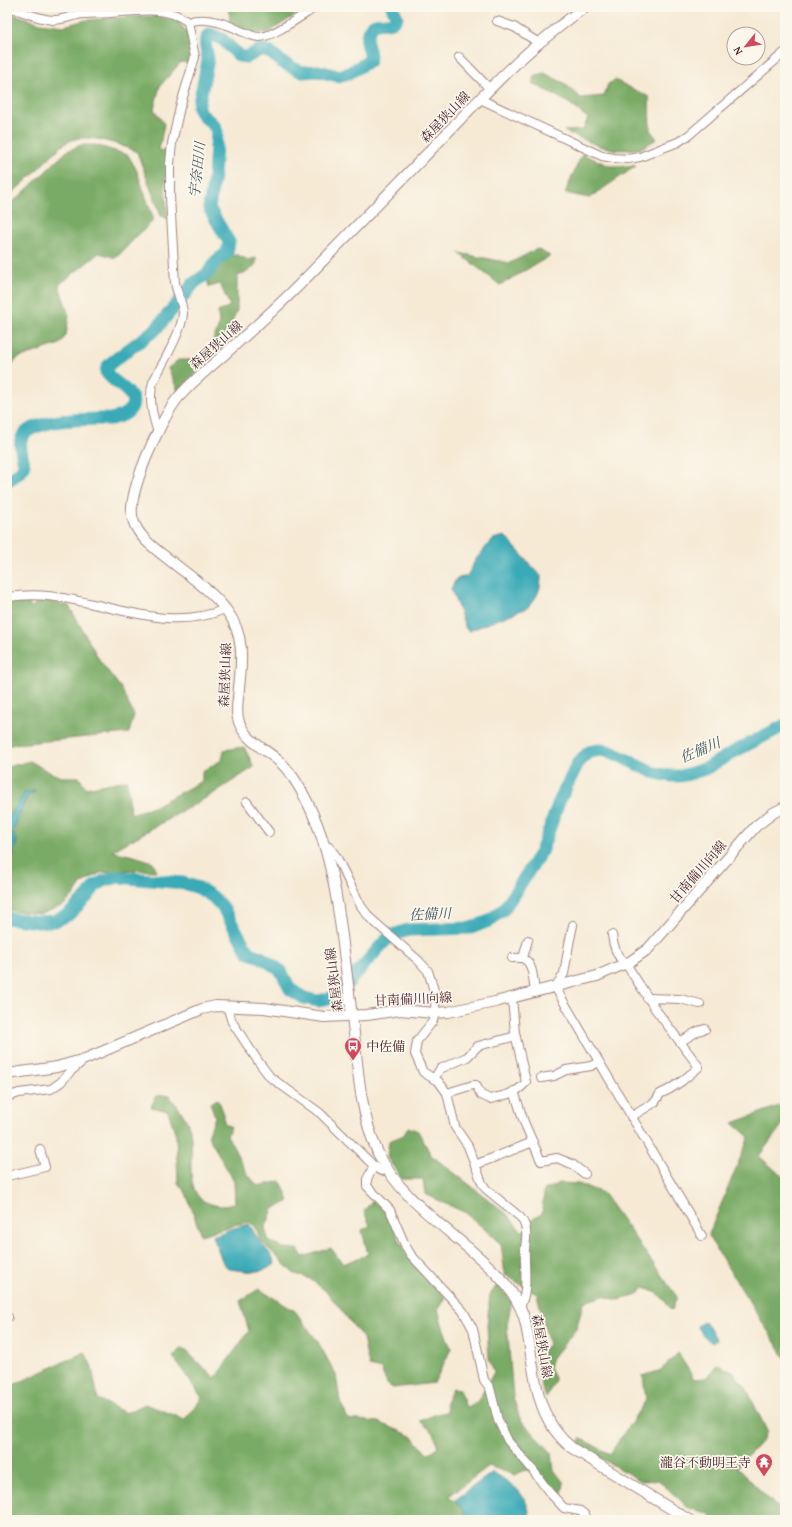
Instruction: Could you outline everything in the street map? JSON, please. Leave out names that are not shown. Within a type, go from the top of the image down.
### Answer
[{"type":"main road","name":"森屋狭山線","points":[[585,7],[539,43],[490,89],[285,299],[184,392],[170,410],[158,433],[133,499],[132,511],[134,522],[147,542],[210,593],[225,609],[236,627],[241,642],[237,712],[240,724],[251,741],[279,761],[290,773],[309,807],[325,848],[339,912],[362,1105],[372,1139],[387,1169],[397,1184],[491,1268],[511,1292],[520,1306],[526,1324],[540,1401],[546,1415],[562,1439],[572,1448],[689,1520]]},
{"type":"main road","name":"甘南備川向線","points":[[7,1074],[57,1067],[85,1059],[202,1009],[216,1006],[264,1008],[324,1017],[352,1016],[400,1010],[448,1012],[596,976],[626,964],[648,949],[756,826],[773,813],[785,807]]},
{"type":"street","points":[[9,7],[26,14],[53,20],[62,20],[77,15],[151,10],[167,12],[188,22],[195,57],[180,107],[172,143],[170,164],[170,197],[174,261],[177,295],[183,313],[179,331],[153,382],[151,390],[151,400],[158,433]]},
{"type":"street","points":[[188,22],[199,20],[225,22],[254,36],[264,37],[316,7]]},
{"type":"street","points":[[497,21],[514,27],[539,43]]},
{"type":"street","points":[[480,99],[602,156],[627,159],[640,157],[678,142],[689,135],[785,52]]},
{"type":"street","points":[[459,57],[490,89]]},
{"type":"street","points":[[7,597],[24,595],[56,596],[127,613],[160,618],[196,617],[210,615],[225,609]]},
{"type":"street","points":[[247,802],[269,832]]},
{"type":"street","points":[[325,848],[329,848],[336,856],[361,906],[370,918],[428,971],[436,997],[433,1021],[417,1041],[415,1054],[418,1064],[423,1072],[439,1082],[447,1093],[455,1127],[468,1146],[479,1178],[486,1189],[520,1217],[524,1223],[526,1232],[524,1288],[523,1301],[520,1306]]},
{"type":"street","points":[[573,925],[564,974],[555,987],[702,1236]]},
{"type":"street","points":[[612,935],[614,948],[622,962],[626,964],[647,998],[699,1066],[682,1081],[660,1094],[655,1102],[631,1116]]},
{"type":"street","points":[[523,958],[528,940]]},
{"type":"street","points":[[512,958],[523,958],[531,967],[535,992]]},
{"type":"street","points":[[447,1093],[476,1085],[481,1095],[490,1099],[514,1091],[523,1086],[526,1082],[516,1036],[512,997]]},
{"type":"street","points":[[647,998],[680,999],[700,1004]]},
{"type":"street","points":[[227,1006],[232,1022],[270,1077],[320,1113],[380,1171],[387,1169]]},
{"type":"street","points":[[680,1042],[705,1029]]},
{"type":"street","points":[[434,1080],[440,1069],[467,1057],[478,1046],[516,1036]]},
{"type":"street","points":[[7,1097],[19,1093],[51,1089],[61,1082],[85,1059]]},
{"type":"street","points":[[542,1078],[554,1076],[566,1070],[591,1066],[599,1062]]},
{"type":"street","points":[[514,1091],[524,1122],[541,1161],[557,1158],[572,1164],[585,1174]]},
{"type":"street","points":[[475,1165],[533,1142]]},
{"type":"street","points":[[7,1176],[45,1168],[40,1149]]},
{"type":"street","points":[[374,1166],[367,1179],[367,1186],[390,1210],[405,1245],[411,1254],[463,1311],[468,1319],[477,1341],[484,1380],[490,1388],[498,1420],[508,1441],[549,1492],[564,1508],[580,1511],[588,1520]]},
{"type":"green space","points":[[227,7],[299,7],[294,16],[269,32],[253,34],[229,22],[230,16]]},
{"type":"green space","points":[[7,12],[40,23],[64,26],[86,20],[156,16],[178,21],[189,35],[192,53],[188,63],[181,62],[160,86],[154,109],[164,124],[159,150],[168,152],[165,187],[168,219],[161,216],[137,152],[114,143],[95,139],[79,138],[64,144],[23,184],[7,196]]},
{"type":"green space","points":[[544,73],[564,83],[581,98],[604,96],[608,84],[615,80],[649,97],[650,130],[657,139],[640,149],[617,150],[599,146],[564,131],[583,130],[588,118],[566,101],[532,83],[534,76]]},
{"type":"green space","points":[[81,145],[95,145],[128,155],[136,169],[154,220],[116,258],[99,253],[59,285],[69,316],[66,335],[60,344],[18,358],[7,370],[7,206],[21,195],[67,151]]},
{"type":"green space","points":[[582,154],[610,166],[636,166],[589,198],[565,193]]},
{"type":"green space","points":[[537,249],[550,256],[500,285],[459,253],[510,263]]},
{"type":"green space","points":[[238,255],[248,260],[256,258],[256,264],[249,271],[237,276],[237,310],[223,348],[178,391],[168,368],[178,360],[199,360],[211,345],[219,326],[218,312],[230,306],[220,284],[209,287],[205,270],[212,263],[220,259]]},
{"type":"green space","points":[[27,599],[31,608],[39,599],[69,606],[100,661],[121,688],[134,715],[129,733],[7,746],[7,601]]},
{"type":"green space","points":[[244,747],[254,767],[211,795],[112,851],[153,862],[157,871],[131,870],[100,873],[82,883],[74,895],[64,905],[41,914],[7,910],[7,767],[30,761],[61,777],[79,777],[86,788],[127,780],[131,814],[153,807],[202,781],[202,771],[222,760],[224,750]]},
{"type":"green space","points":[[169,1095],[189,1125],[191,1139],[192,1181],[195,1191],[200,1198],[208,1203],[219,1206],[235,1203],[234,1181],[208,1136],[215,1117],[210,1103],[218,1099],[224,1114],[224,1123],[231,1127],[227,1135],[248,1175],[258,1186],[281,1181],[289,1201],[273,1209],[265,1229],[269,1241],[283,1248],[298,1249],[303,1257],[331,1248],[343,1264],[368,1254],[362,1230],[370,1226],[364,1211],[373,1200],[387,1214],[406,1253],[445,1297],[438,1309],[451,1349],[434,1383],[393,1388],[387,1384],[381,1369],[369,1366],[363,1338],[327,1292],[310,1279],[293,1273],[260,1240],[256,1227],[249,1222],[201,1235],[186,1193],[178,1183],[176,1135],[168,1111],[151,1107],[156,1096]]},
{"type":"green space","points":[[779,1106],[783,1124],[759,1156],[783,1177],[785,1181],[785,1358],[708,1236],[749,1137],[733,1123]]},
{"type":"green space","points":[[408,1127],[418,1131],[431,1155],[506,1213],[521,1231],[531,1229],[533,1218],[542,1214],[544,1190],[560,1183],[579,1184],[603,1193],[677,1297],[672,1310],[658,1293],[644,1288],[635,1296],[618,1300],[603,1296],[584,1302],[576,1329],[551,1360],[549,1368],[555,1380],[546,1398],[540,1381],[535,1355],[549,1345],[537,1294],[505,1275],[501,1244],[466,1213],[425,1194],[423,1179],[402,1179],[387,1158],[389,1141],[404,1135]]},
{"type":"green space","points":[[497,1285],[512,1301],[507,1324],[513,1397],[520,1419],[552,1453],[554,1470],[564,1483],[562,1494],[550,1488],[540,1473],[526,1470],[514,1475],[489,1466],[449,1496],[468,1516],[469,1520],[7,1520],[7,1388],[85,1352],[92,1367],[98,1399],[126,1413],[145,1404],[185,1419],[202,1398],[173,1357],[182,1347],[215,1378],[249,1331],[240,1301],[259,1289],[295,1311],[318,1342],[336,1375],[340,1401],[348,1419],[378,1422],[412,1436],[427,1454],[438,1448],[434,1433],[420,1421],[436,1414],[447,1412],[446,1403],[453,1388],[460,1389],[466,1408],[478,1401],[494,1372],[489,1358],[487,1325],[490,1295]]},
{"type":"green space","points":[[678,1353],[694,1379],[706,1378],[717,1365],[732,1371],[746,1388],[767,1431],[763,1440],[737,1467],[785,1515],[785,1520],[714,1520],[708,1513],[690,1509],[658,1480],[641,1481],[580,1446],[580,1438],[610,1454],[646,1400],[643,1376],[661,1370]]},
{"type":"water","points":[[505,536],[541,576],[538,594],[527,608],[469,631],[466,629],[451,589],[456,579],[467,576],[476,559],[493,539]]},
{"type":"water","points":[[36,791],[26,798],[12,833],[17,840],[11,864],[7,863],[7,821],[25,792]]},
{"type":"water","points":[[249,1224],[258,1239],[272,1256],[275,1264],[259,1271],[229,1269],[223,1263],[213,1236]]},
{"type":"water","points":[[705,1321],[717,1340],[712,1343],[704,1336],[697,1326]]},
{"type":"water","points":[[493,1472],[519,1491],[527,1503],[530,1520],[502,1520],[498,1517],[494,1520],[469,1520],[455,1500]]},
{"type":"waterway","name":"宇奈田川","points":[[7,481],[19,473],[24,467],[21,440],[23,435],[29,430],[44,424],[59,421],[113,419],[122,416],[131,409],[133,402],[130,394],[109,376],[106,372],[107,367],[156,329],[194,283],[208,273],[216,261],[227,253],[229,242],[209,208],[214,176],[217,132],[214,125],[203,116],[198,108],[208,60],[205,42],[207,36],[210,34],[222,39],[239,56],[247,57],[260,50],[265,50],[283,63],[302,72],[318,71],[338,76],[349,73],[369,61],[370,53],[367,42],[368,33],[374,25],[388,23],[395,20],[397,17],[392,7]]},
{"type":"waterway","name":"佐備川","points":[[7,918],[38,922],[54,921],[68,915],[88,896],[95,886],[104,881],[118,877],[183,883],[199,888],[213,897],[223,908],[249,953],[261,957],[281,971],[290,989],[304,998],[318,1001],[329,999],[339,993],[386,940],[396,934],[408,930],[471,928],[489,921],[504,909],[541,852],[559,802],[569,781],[578,763],[589,752],[600,750],[611,752],[655,773],[670,776],[681,776],[707,768],[785,725]]},
{"type":"place","name":"中佐備","points":[[353,1061]]},
{"type":"place","name":"瀧谷不動明王寺","points":[[764,1477]]}]
